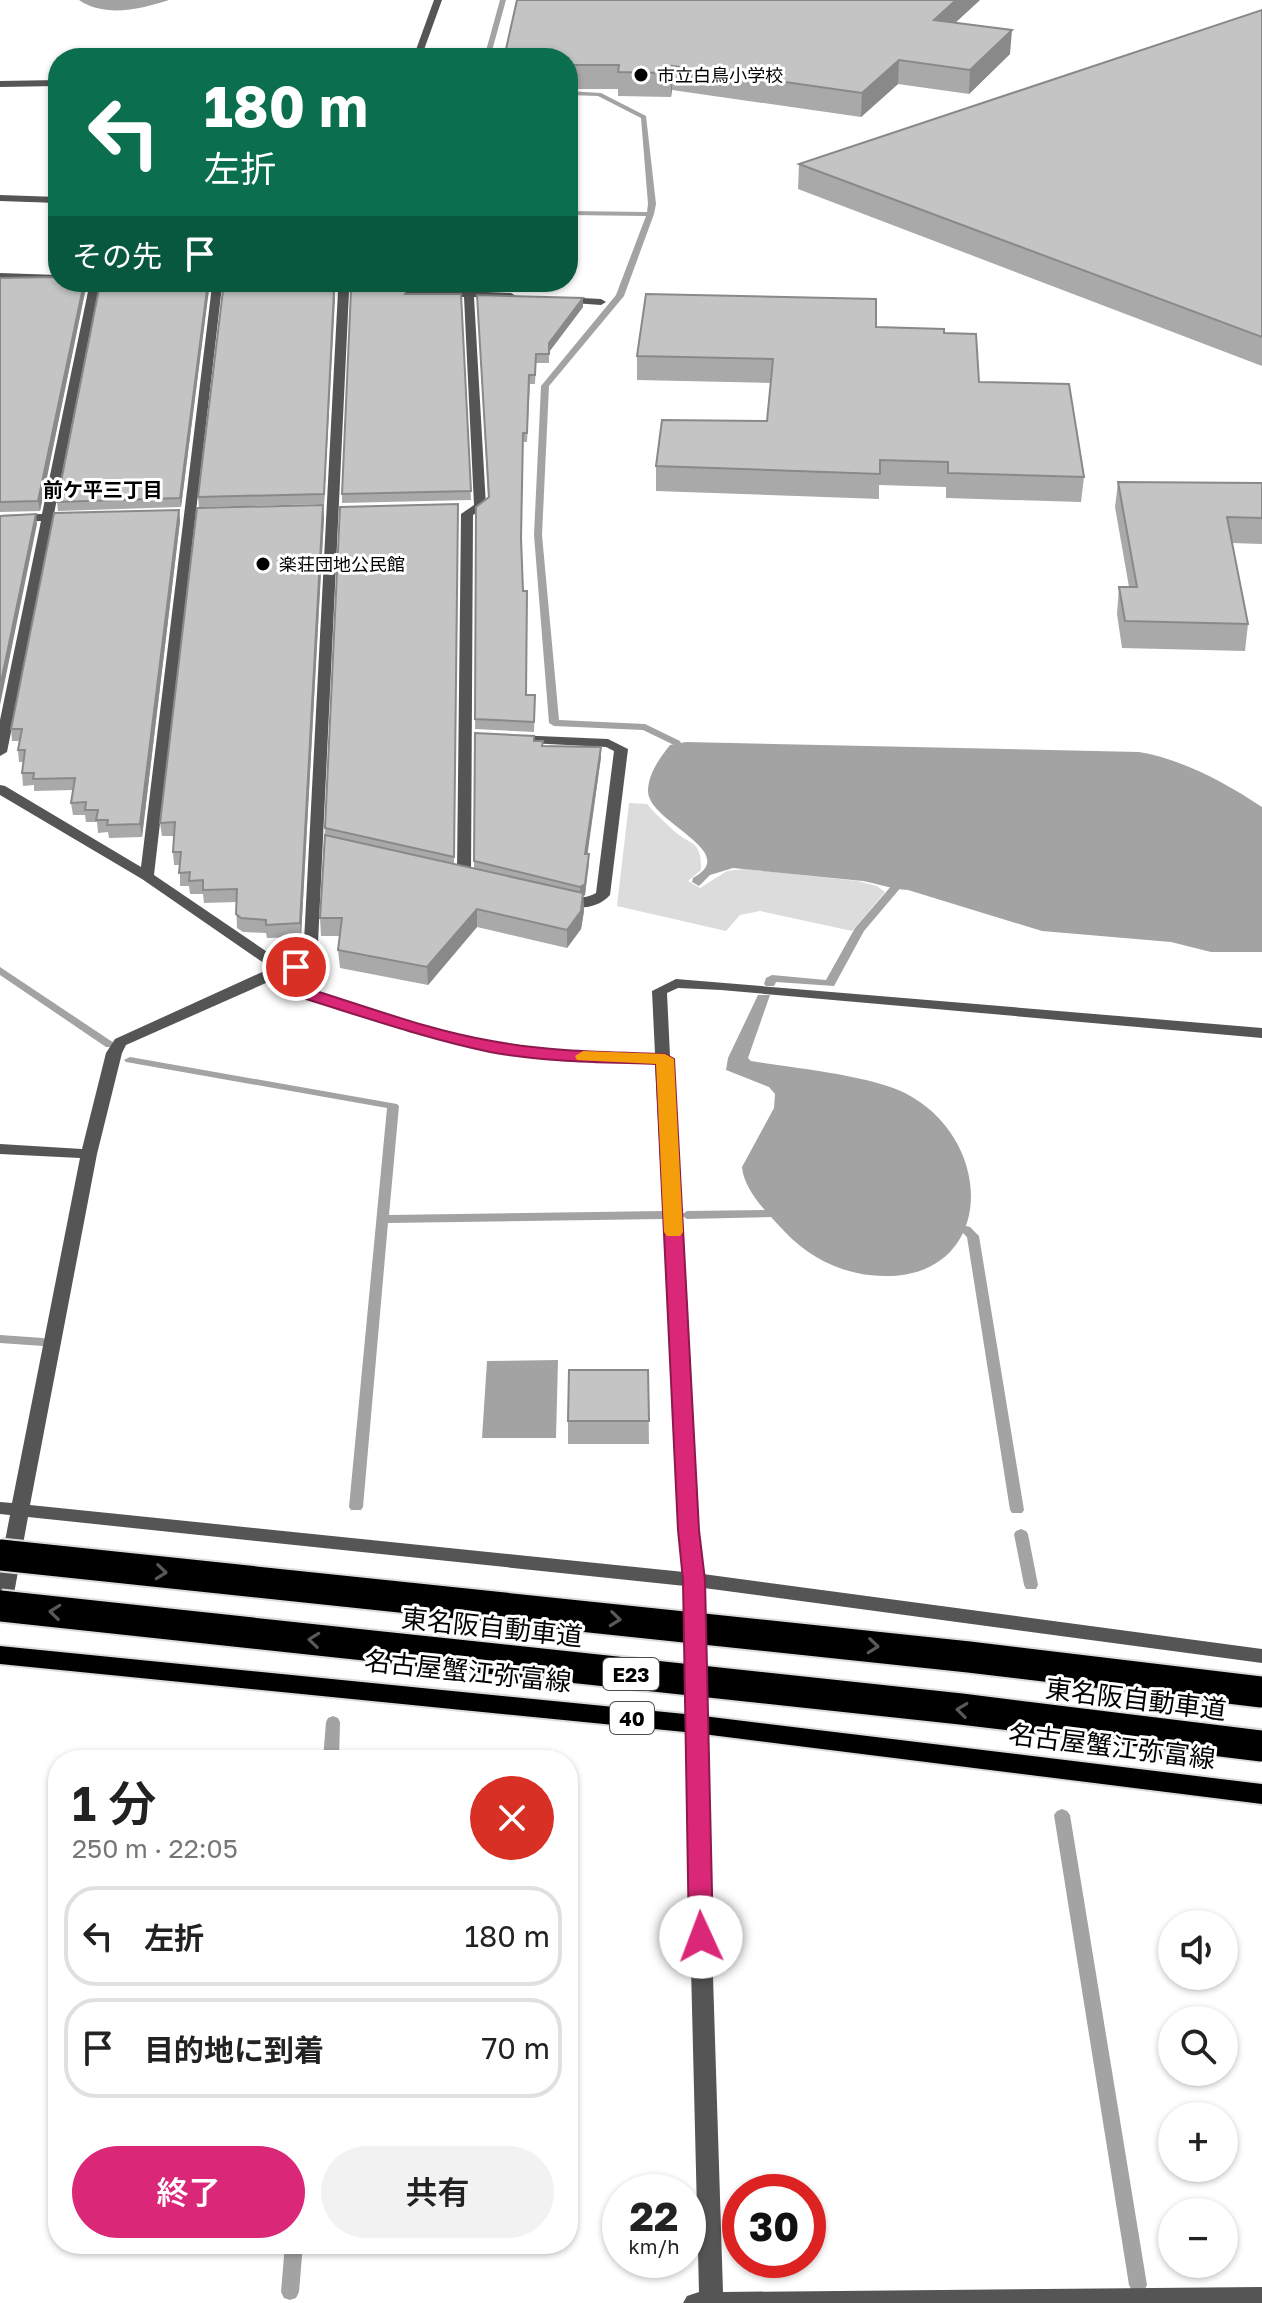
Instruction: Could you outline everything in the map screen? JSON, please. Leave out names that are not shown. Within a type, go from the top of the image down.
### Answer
[{"type":"highway","name":"東名阪自動車道","points":[[0,1555],[953,1655],[1262,1692]]},
{"type":"highway","name":"東名阪自動車道","points":[[0,1606],[961,1709],[1262,1746]]},
{"type":"main road","name":"名古屋蟹江弥富線","points":[[0,1655],[695,1724],[1262,1794]]},
{"type":"street","points":[[421,48],[438,0]]},
{"type":"street","points":[[0,84],[48,83]]},
{"type":"street","points":[[0,198],[48,200]]},
{"type":"street","points":[[0,276],[48,278]]},
{"type":"street","points":[[0,752],[93,292]]},
{"type":"street","points":[[147,876],[216,292]]},
{"type":"street","points":[[0,1616],[89,1154],[114,1053],[120,1042],[289,968],[310,964],[324,846],[332,510],[343,292]]},
{"type":"street","points":[[441,292],[528,297]]},
{"type":"street","points":[[469,294],[480,506]]},
{"type":"street","points":[[557,299],[601,302]]},
{"type":"street","points":[[450,507],[480,506]]},
{"type":"street","points":[[435,871],[471,879],[465,736],[467,514],[480,506]]},
{"type":"street","points":[[316,510],[347,509]]},
{"type":"street","points":[[174,514],[205,513]]},
{"type":"street","points":[[0,519],[95,516]]},
{"type":"street","points":[[465,736],[481,737]]},
{"type":"street","points":[[497,738],[608,743],[621,749],[603,895],[580,905],[551,898]]},
{"type":"street","points":[[0,789],[147,876],[289,968],[312,995],[412,1027],[489,1046],[545,1054],[665,1059]]},
{"type":"street","points":[[710,2303],[694,1580],[688,1530],[659,991],[676,983],[1262,1033]]},
{"type":"street","points":[[0,1149],[89,1154]]},
{"type":"street","points":[[0,1508],[694,1580],[1262,1656]]},
{"type":"street","points":[[695,2303],[1262,2298]]},
{"type":"shaded area","points":[[79,0],[169,0],[135,9],[112,10],[89,6]]},
{"type":"shaded area","points":[[686,742],[1139,752],[1171,760],[1219,781],[1262,807],[1262,952],[1211,952],[1171,942],[1042,931],[908,890],[863,881],[733,868],[710,875],[699,886],[692,882],[693,878],[705,868],[707,857],[651,802],[648,790],[653,771],[670,745]]},
{"type":"shaded area","points":[[629,803],[647,804],[674,831],[697,848],[701,870],[688,881],[700,888],[727,871],[745,869],[858,881],[877,886],[885,892],[852,931],[760,911],[740,915],[726,931],[617,906]]},
{"type":"shaded area","points":[[758,995],[770,995],[748,1058],[751,1061],[872,1081],[905,1093],[936,1116],[958,1144],[969,1176],[970,1208],[961,1237],[941,1260],[911,1273],[869,1275],[845,1270],[823,1261],[794,1241],[752,1194],[742,1167],[774,1108],[775,1094],[769,1087],[726,1070],[728,1058]]},
{"type":"shaded area","points":[[558,1360],[556,1438],[482,1438],[487,1361]]},
{"type":"building","points":[[517,0],[956,0],[934,20],[1012,30],[970,70],[899,60],[862,93],[672,66],[671,73],[618,72],[619,65],[578,65],[578,48],[506,48]]},
{"type":"building","points":[[1262,10],[1262,337],[799,164]]},
{"type":"building","points":[[48,277],[48,292],[82,292],[38,501],[0,502],[0,278]]},
{"type":"building","points":[[98,292],[207,292],[180,498],[57,502]]},
{"type":"building","points":[[223,292],[334,292],[324,494],[198,497]]},
{"type":"building","points":[[351,292],[461,294],[471,491],[342,494]]},
{"type":"building","points":[[646,294],[876,299],[876,327],[944,329],[944,333],[976,334],[979,382],[1069,384],[1084,477],[948,473],[948,462],[880,460],[880,474],[656,466],[662,420],[767,421],[773,359],[637,356]]},
{"type":"building","points":[[477,295],[583,298],[549,343],[549,354],[536,354],[535,375],[529,375],[527,433],[523,433],[521,538],[523,591],[527,591],[526,695],[535,695],[534,722],[475,719],[476,507],[489,497]]},
{"type":"building","points":[[1118,482],[1262,483],[1262,518],[1227,517],[1248,624],[1125,621],[1119,587],[1137,587]]},
{"type":"building","points":[[458,504],[454,857],[325,828],[340,507]]},
{"type":"building","points":[[323,505],[300,923],[266,925],[266,920],[241,918],[236,914],[237,889],[203,890],[203,880],[189,881],[190,872],[179,873],[181,852],[173,852],[175,822],[160,823],[197,508]]},
{"type":"building","points":[[179,510],[140,824],[107,825],[108,820],[96,820],[98,810],[85,810],[86,802],[71,803],[75,778],[33,779],[34,773],[22,773],[25,750],[18,750],[22,729],[11,729],[54,513]]},
{"type":"building","points":[[36,514],[0,687],[0,516]]},
{"type":"building","points":[[475,733],[534,736],[534,741],[543,741],[542,746],[601,747],[585,854],[589,854],[585,884],[580,887],[474,861]]},
{"type":"building","points":[[325,835],[583,893],[581,911],[567,930],[477,909],[427,967],[338,950],[342,918],[320,918]]},
{"type":"building","points":[[569,1370],[648,1370],[649,1421],[568,1421]]},
{"type":"waterway","points":[[490,48],[503,0]]},
{"type":"waterway","points":[[578,93],[599,94],[644,117],[652,204],[650,214]]},
{"type":"waterway","points":[[578,213],[650,214]]},
{"type":"waterway","points":[[650,214],[620,296],[545,386],[538,535],[554,723],[645,727],[676,743]]},
{"type":"waterway","points":[[770,984],[772,978],[830,984],[859,930],[903,879]]},
{"type":"waterway","points":[[0,970],[110,1045]]},
{"type":"waterway","points":[[130,1060],[393,1106],[356,1507]]},
{"type":"waterway","points":[[687,1215],[768,1214]]},
{"type":"waterway","points":[[383,1219],[663,1215]]},
{"type":"waterway","points":[[966,1230],[973,1236],[1017,1510]]},
{"type":"waterway","points":[[0,1339],[43,1342]]},
{"type":"waterway","points":[[1021,1534],[1031,1585]]},
{"type":"waterway","points":[[332,1750],[333,1722]]},
{"type":"waterway","points":[[1062,1815],[1138,2285]]},
{"type":"waterway","points":[[290,2292],[293,2254]]},
{"type":"slow traffic","points":[[583,1056],[665,1059],[674,1232]]},
{"type":"place","name":"市立白鳥小学校","points":[[641,75]]},
{"type":"place","name":"楽荘団地公民館","points":[[263,564]]},
{"type":"district","name":"前ケ平三丁目","points":[[103,489]]},
{"type":"route","points":[[296,967],[312,995],[412,1027],[489,1046],[545,1054],[665,1059],[688,1530],[694,1580],[701,1937]]}]
